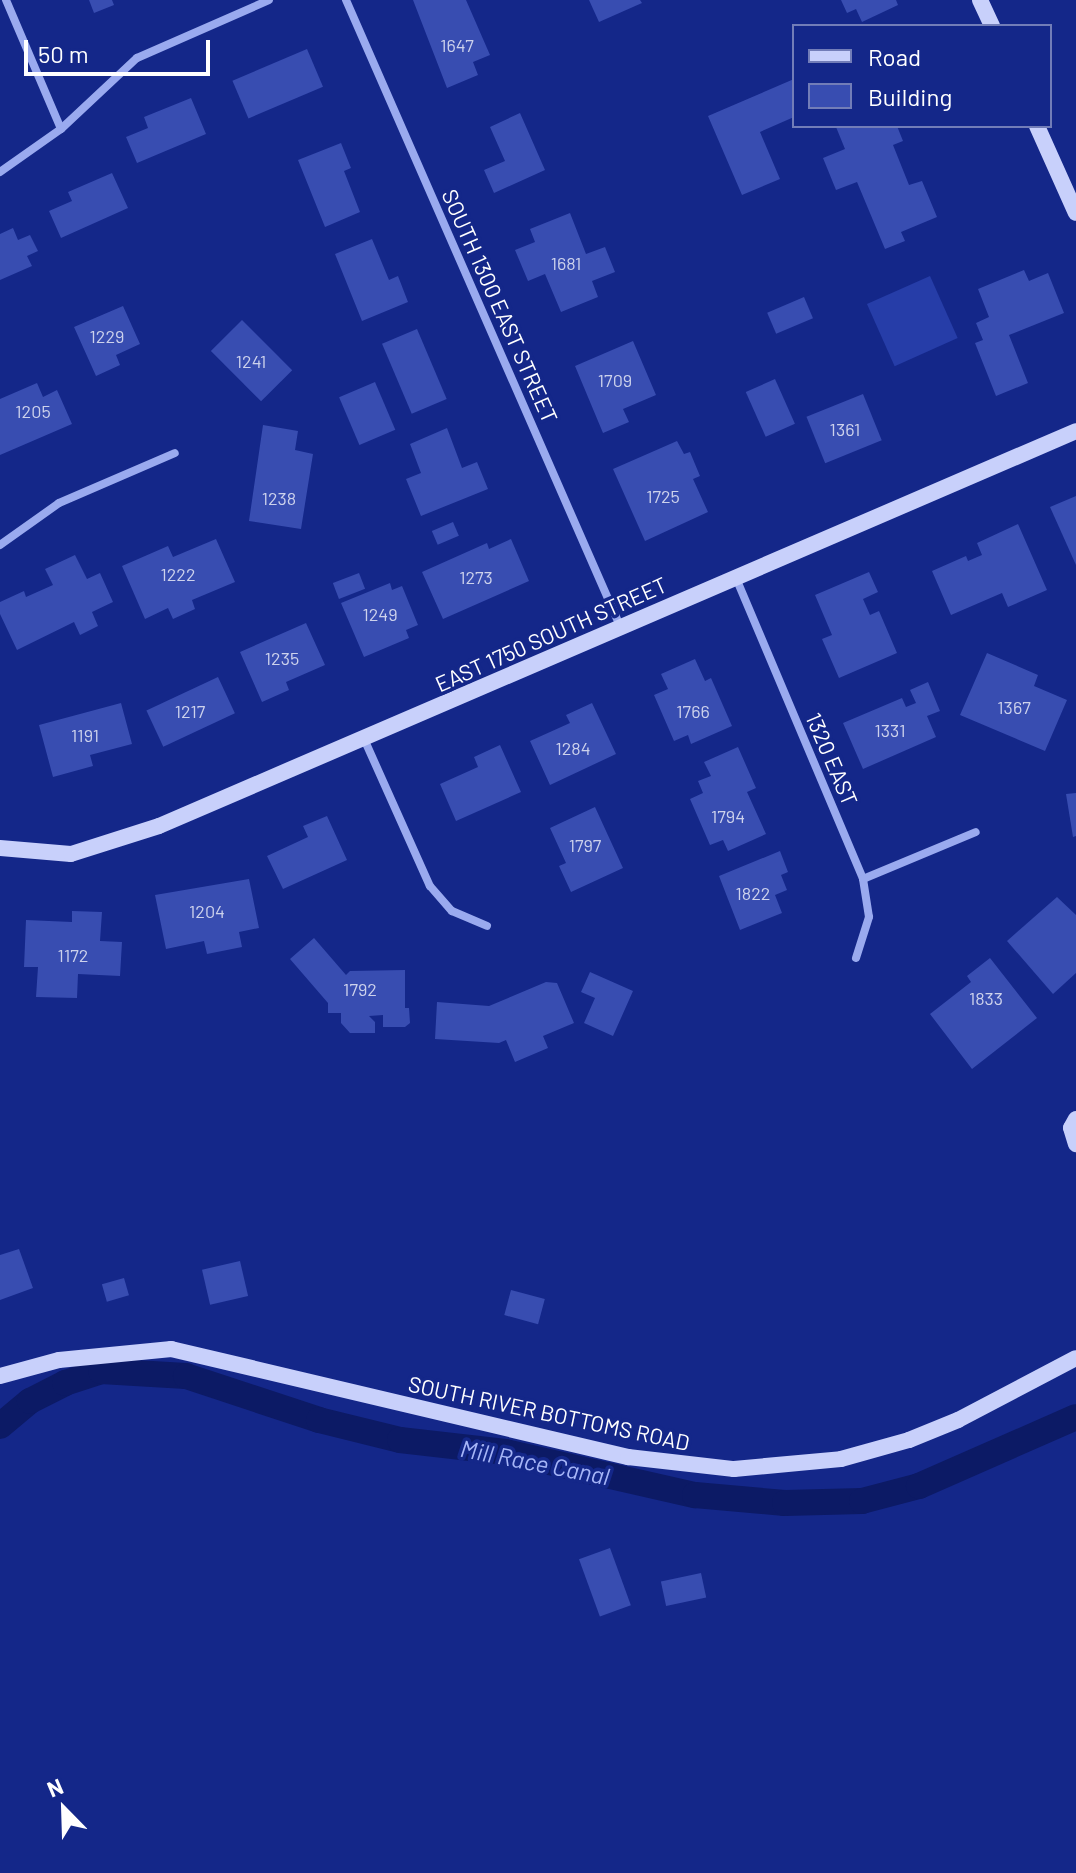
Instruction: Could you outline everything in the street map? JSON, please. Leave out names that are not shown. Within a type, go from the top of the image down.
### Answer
[{"type":"street","points":[[6,0],[61,129]]},
{"type":"street","points":[[0,172],[61,129],[137,58],[269,0]]},
{"type":"street","name":"SOUTH 1300 EAST STREET","points":[[346,0],[620,626]]},
{"type":"street","points":[[980,0],[991,24]]},
{"type":"street","points":[[1038,128],[1076,213]]},
{"type":"street","name":"EAST 1750 SOUTH STREET","points":[[0,848],[71,854],[159,826],[365,741],[620,626],[1076,431]]},
{"type":"street","points":[[0,545],[59,503],[175,453]]},
{"type":"street","name":"1320 EAST","points":[[736,578],[863,879],[869,917],[856,958]]},
{"type":"street","points":[[365,741],[430,886],[452,911],[487,926]]},
{"type":"street","points":[[863,879],[976,832]]},
{"type":"street","points":[[1076,1119],[1071,1128],[1076,1144]]},
{"type":"street","name":"SOUTH RIVER BOTTOMS ROAD","points":[[0,1376],[59,1360],[171,1349],[628,1457],[734,1469],[841,1459],[909,1440],[958,1420],[1076,1358]]},
{"type":"shaded area","points":[[930,276],[958,338],[895,366],[867,304]]},
{"type":"building","points":[[89,0],[112,0],[114,5],[94,13]]},
{"type":"building","points":[[413,0],[466,0],[490,55],[473,62],[478,75],[447,88]]},
{"type":"building","points":[[589,0],[640,0],[642,3],[599,22]]},
{"type":"building","points":[[841,0],[896,0],[898,5],[862,22],[856,9],[847,13]]},
{"type":"building","points":[[307,49],[323,87],[248,118],[232,81]]},
{"type":"building","points":[[792,80],[792,118],[760,132],[780,179],[742,195],[708,116]]},
{"type":"building","points":[[191,98],[206,134],[137,163],[126,137],[148,128],[144,117]]},
{"type":"building","points":[[520,113],[545,170],[494,193],[484,170],[505,161],[490,127]]},
{"type":"building","points":[[836,128],[898,128],[903,141],[893,145],[909,185],[922,181],[937,217],[901,232],[905,241],[885,249],[857,182],[836,190],[823,158],[845,149]]},
{"type":"building","points":[[341,143],[351,168],[344,171],[360,212],[325,227],[298,160]]},
{"type":"building","points":[[112,173],[128,208],[61,238],[49,211],[72,201],[68,192]]},
{"type":"building","points":[[570,213],[586,254],[605,247],[615,272],[592,281],[598,297],[561,312],[545,274],[528,281],[515,250],[535,242],[530,229]]},
{"type":"building","points":[[13,228],[18,240],[30,235],[38,251],[27,256],[32,266],[0,280],[0,234]]},
{"type":"building","points":[[372,239],[389,280],[398,276],[408,302],[362,321],[335,254]]},
{"type":"building","points":[[1024,270],[1029,281],[1048,273],[1064,313],[1009,335],[1028,383],[996,396],[975,343],[983,340],[976,323],[989,317],[978,289]]},
{"type":"building","points":[[804,297],[813,318],[776,334],[767,313]]},
{"type":"building","points":[[123,306],[140,344],[116,355],[120,365],[96,376],[74,327]]},
{"type":"building","points":[[242,320],[292,370],[261,401],[211,351]]},
{"type":"building","points":[[417,329],[447,399],[412,414],[382,344]]},
{"type":"building","points":[[633,341],[656,395],[623,409],[629,422],[603,433],[575,366]]},
{"type":"building","points":[[775,379],[795,424],[766,437],[746,392]]},
{"type":"building","points":[[375,382],[395,430],[359,445],[339,397]]},
{"type":"building","points":[[37,383],[43,397],[57,390],[72,424],[0,455],[0,399]]},
{"type":"building","points":[[863,394],[882,440],[825,463],[806,417]]},
{"type":"building","points":[[263,425],[298,431],[295,450],[313,454],[301,529],[249,521]]},
{"type":"building","points":[[447,428],[462,468],[477,462],[488,489],[421,516],[406,479],[421,473],[410,444]]},
{"type":"building","points":[[677,441],[684,454],[690,452],[700,476],[693,479],[708,512],[645,541],[613,469]]},
{"type":"building","points":[[1076,496],[1076,565],[1050,507]]},
{"type":"building","points":[[453,522],[459,536],[438,545],[432,531]]},
{"type":"building","points":[[1018,524],[1047,590],[1008,607],[1002,593],[951,615],[932,571],[966,556],[968,561],[982,555],[977,543]]},
{"type":"building","points":[[216,539],[235,582],[192,600],[195,609],[173,619],[168,608],[145,619],[122,566],[168,546],[173,557]]},
{"type":"building","points":[[511,539],[529,581],[443,619],[422,572],[487,543],[489,549]]},
{"type":"building","points":[[75,555],[87,579],[100,573],[113,602],[92,612],[98,626],[80,635],[74,622],[17,650],[0,614],[0,602],[24,591],[26,597],[53,585],[45,569]]},
{"type":"building","points":[[869,572],[878,592],[863,599],[870,615],[879,611],[897,653],[839,678],[822,639],[832,635],[815,595]]},
{"type":"building","points":[[359,573],[365,589],[339,599],[333,583]]},
{"type":"building","points":[[390,583],[392,590],[402,586],[418,625],[406,630],[409,638],[364,657],[341,603]]},
{"type":"building","points":[[306,623],[325,665],[286,682],[289,690],[262,702],[240,652]]},
{"type":"building","points":[[987,653],[1038,675],[1034,686],[1067,700],[1045,751],[960,715]]},
{"type":"building","points":[[695,659],[705,681],[711,678],[732,726],[691,744],[688,735],[674,741],[654,695],[668,689],[661,674]]},
{"type":"building","points":[[218,677],[235,713],[163,747],[146,710]]},
{"type":"building","points":[[928,682],[940,711],[927,716],[936,737],[863,769],[843,723],[902,698],[906,707],[916,703],[910,690]]},
{"type":"building","points":[[121,703],[132,744],[90,755],[93,766],[53,777],[39,725]]},
{"type":"building","points":[[592,703],[616,754],[550,785],[530,741],[570,723],[566,715]]},
{"type":"building","points":[[500,745],[521,792],[456,821],[440,784],[478,767],[474,757]]},
{"type":"building","points":[[738,747],[756,788],[747,792],[766,834],[728,851],[723,840],[710,845],[690,799],[703,793],[698,781],[711,776],[704,762]]},
{"type":"building","points":[[1076,793],[1076,836],[1073,837],[1066,794]]},
{"type":"building","points":[[595,807],[623,868],[571,892],[559,866],[566,863],[550,828]]},
{"type":"building","points":[[327,816],[347,860],[283,889],[267,856],[308,837],[303,826]]},
{"type":"building","points":[[780,851],[788,872],[781,875],[787,890],[775,895],[782,913],[740,930],[719,876]]},
{"type":"building","points":[[249,879],[259,928],[239,932],[242,947],[207,954],[204,941],[166,949],[155,895]]},
{"type":"building","points":[[1057,897],[1076,915],[1076,973],[1053,994],[1007,941]]},
{"type":"building","points":[[72,911],[102,912],[100,941],[122,942],[120,976],[78,974],[77,998],[36,997],[38,967],[24,967],[26,920],[72,922]]},
{"type":"building","points":[[314,938],[346,975],[350,971],[405,970],[405,1008],[409,1008],[410,1023],[405,1027],[383,1027],[383,1015],[369,1016],[375,1022],[375,1033],[350,1033],[341,1023],[341,1013],[328,1013],[328,1003],[290,959]]},
{"type":"building","points":[[990,958],[1037,1018],[972,1069],[930,1014],[971,982],[967,976]]},
{"type":"building","points":[[590,972],[633,991],[613,1036],[584,1023],[595,998],[581,992]]},
{"type":"building","points":[[546,982],[557,983],[574,1023],[543,1036],[548,1048],[515,1062],[506,1040],[499,1043],[435,1039],[437,1002],[489,1006]]},
{"type":"building","points":[[19,1249],[33,1288],[0,1300],[0,1255]]},
{"type":"building","points":[[240,1261],[248,1296],[210,1305],[202,1270]]},
{"type":"building","points":[[124,1278],[129,1295],[107,1302],[102,1284]]},
{"type":"building","points":[[511,1290],[545,1299],[538,1324],[504,1315]]},
{"type":"building","points":[[610,1548],[631,1605],[600,1617],[579,1559]]},
{"type":"building","points":[[701,1573],[706,1597],[666,1606],[661,1582]]},
{"type":"waterway","name":"Mill Race Canal","points":[[0,1426],[30,1401],[65,1383],[101,1371],[186,1376],[319,1420],[400,1440],[505,1452],[695,1495],[785,1503],[862,1501],[919,1486],[1076,1417]]}]
